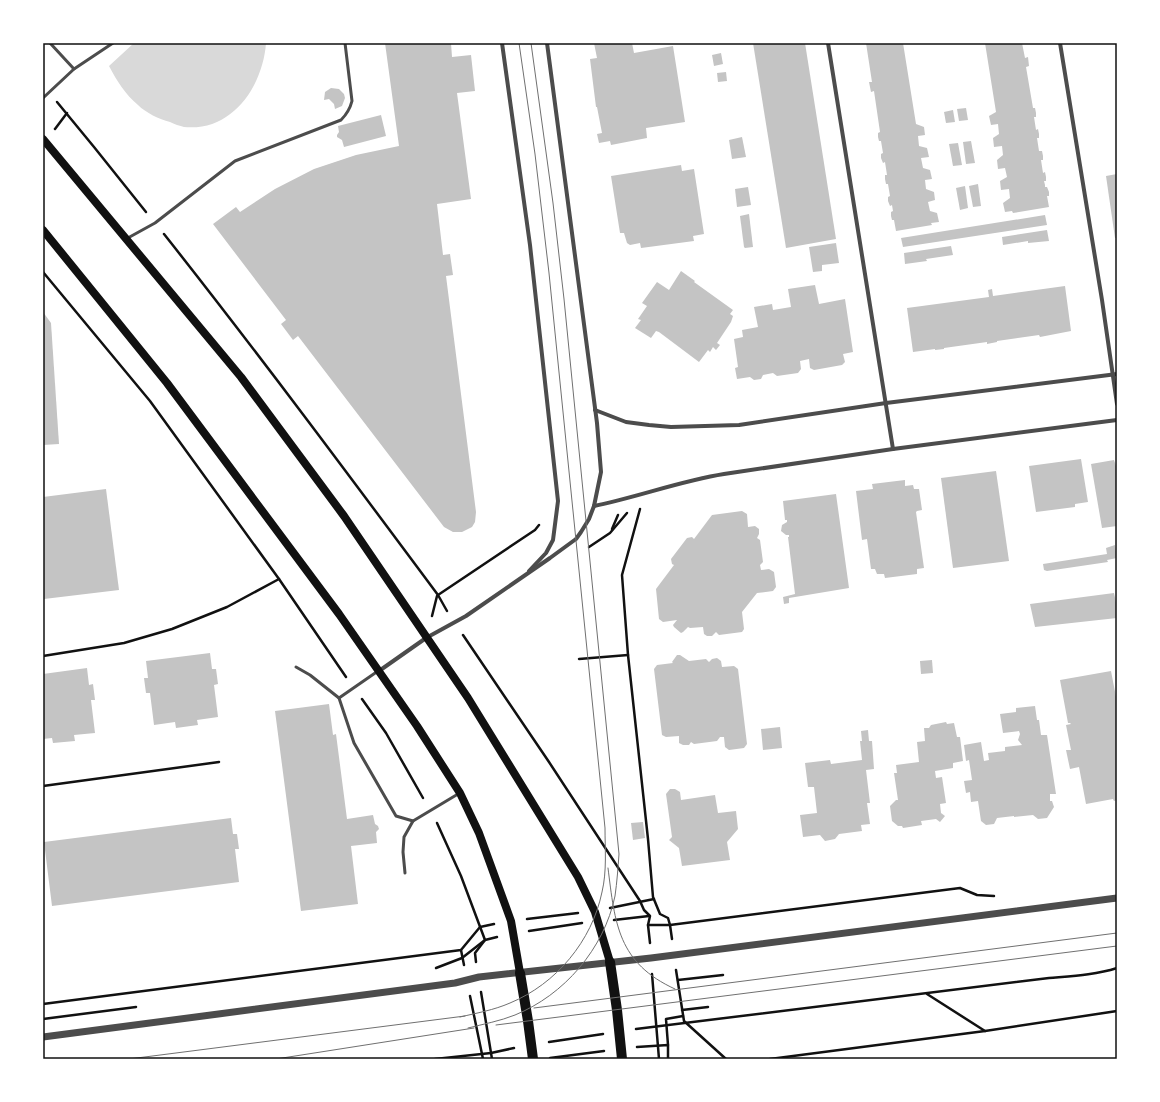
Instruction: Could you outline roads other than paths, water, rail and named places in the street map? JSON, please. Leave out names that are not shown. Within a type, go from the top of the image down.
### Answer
[{"type":"main road","points":[[43,139],[242,377],[344,516],[468,698],[578,877],[595,912],[610,962],[622,1059]]},
{"type":"main road","points":[[43,230],[168,382],[339,614],[418,726],[460,793],[479,833],[511,921],[533,1059]]},
{"type":"street","points":[[502,43],[530,245],[558,501],[553,540],[546,553],[523,577]]},
{"type":"street","points":[[378,671],[426,638],[454,623],[523,577],[576,539],[582,532],[594,506],[601,472],[595,410],[547,43]]},
{"type":"street","points":[[828,43],[893,449]]},
{"type":"street","points":[[1060,43],[1115,375],[1117,404]]},
{"type":"street","points":[[595,410],[626,422],[649,425],[671,427],[739,425],[886,403],[1115,375]]},
{"type":"street","points":[[594,506],[643,495],[705,477],[893,449],[1117,420]]},
{"type":"street","points":[[43,1037],[467,980],[479,977],[651,958],[1117,898]]},
{"type":"lane","points":[[50,43],[74,69]]},
{"type":"lane","points":[[43,98],[74,69],[113,43]]},
{"type":"lane","points":[[126,239],[154,223],[235,161],[336,122],[347,114],[352,101],[345,43]]},
{"type":"lane","points":[[296,667],[310,675],[338,698],[354,743],[396,816],[413,822]]},
{"type":"lane","points":[[338,698],[378,671]]},
{"type":"lane","points":[[405,873],[403,852],[404,837],[413,822],[460,793]]},
{"type":"tram line","points":[[460,1017],[492,1009],[527,995],[542,985],[570,959],[581,944],[597,910],[604,884],[605,868],[605,828],[549,273],[535,154],[519,43]]},
{"type":"tram line","points":[[468,1028],[515,1015],[533,1006],[565,983],[579,968],[602,934],[610,916],[615,896],[619,854],[564,299],[553,203],[531,43]]},
{"type":"tram line","points":[[608,868],[613,907],[623,940],[641,967],[656,979],[675,989]]},
{"type":"tram line","points":[[534,1008],[1117,933]]},
{"type":"tram line","points":[[496,1025],[1117,946]]},
{"type":"tram line","points":[[129,1059],[465,1016]]},
{"type":"tram line","points":[[276,1059],[474,1028]]}]
